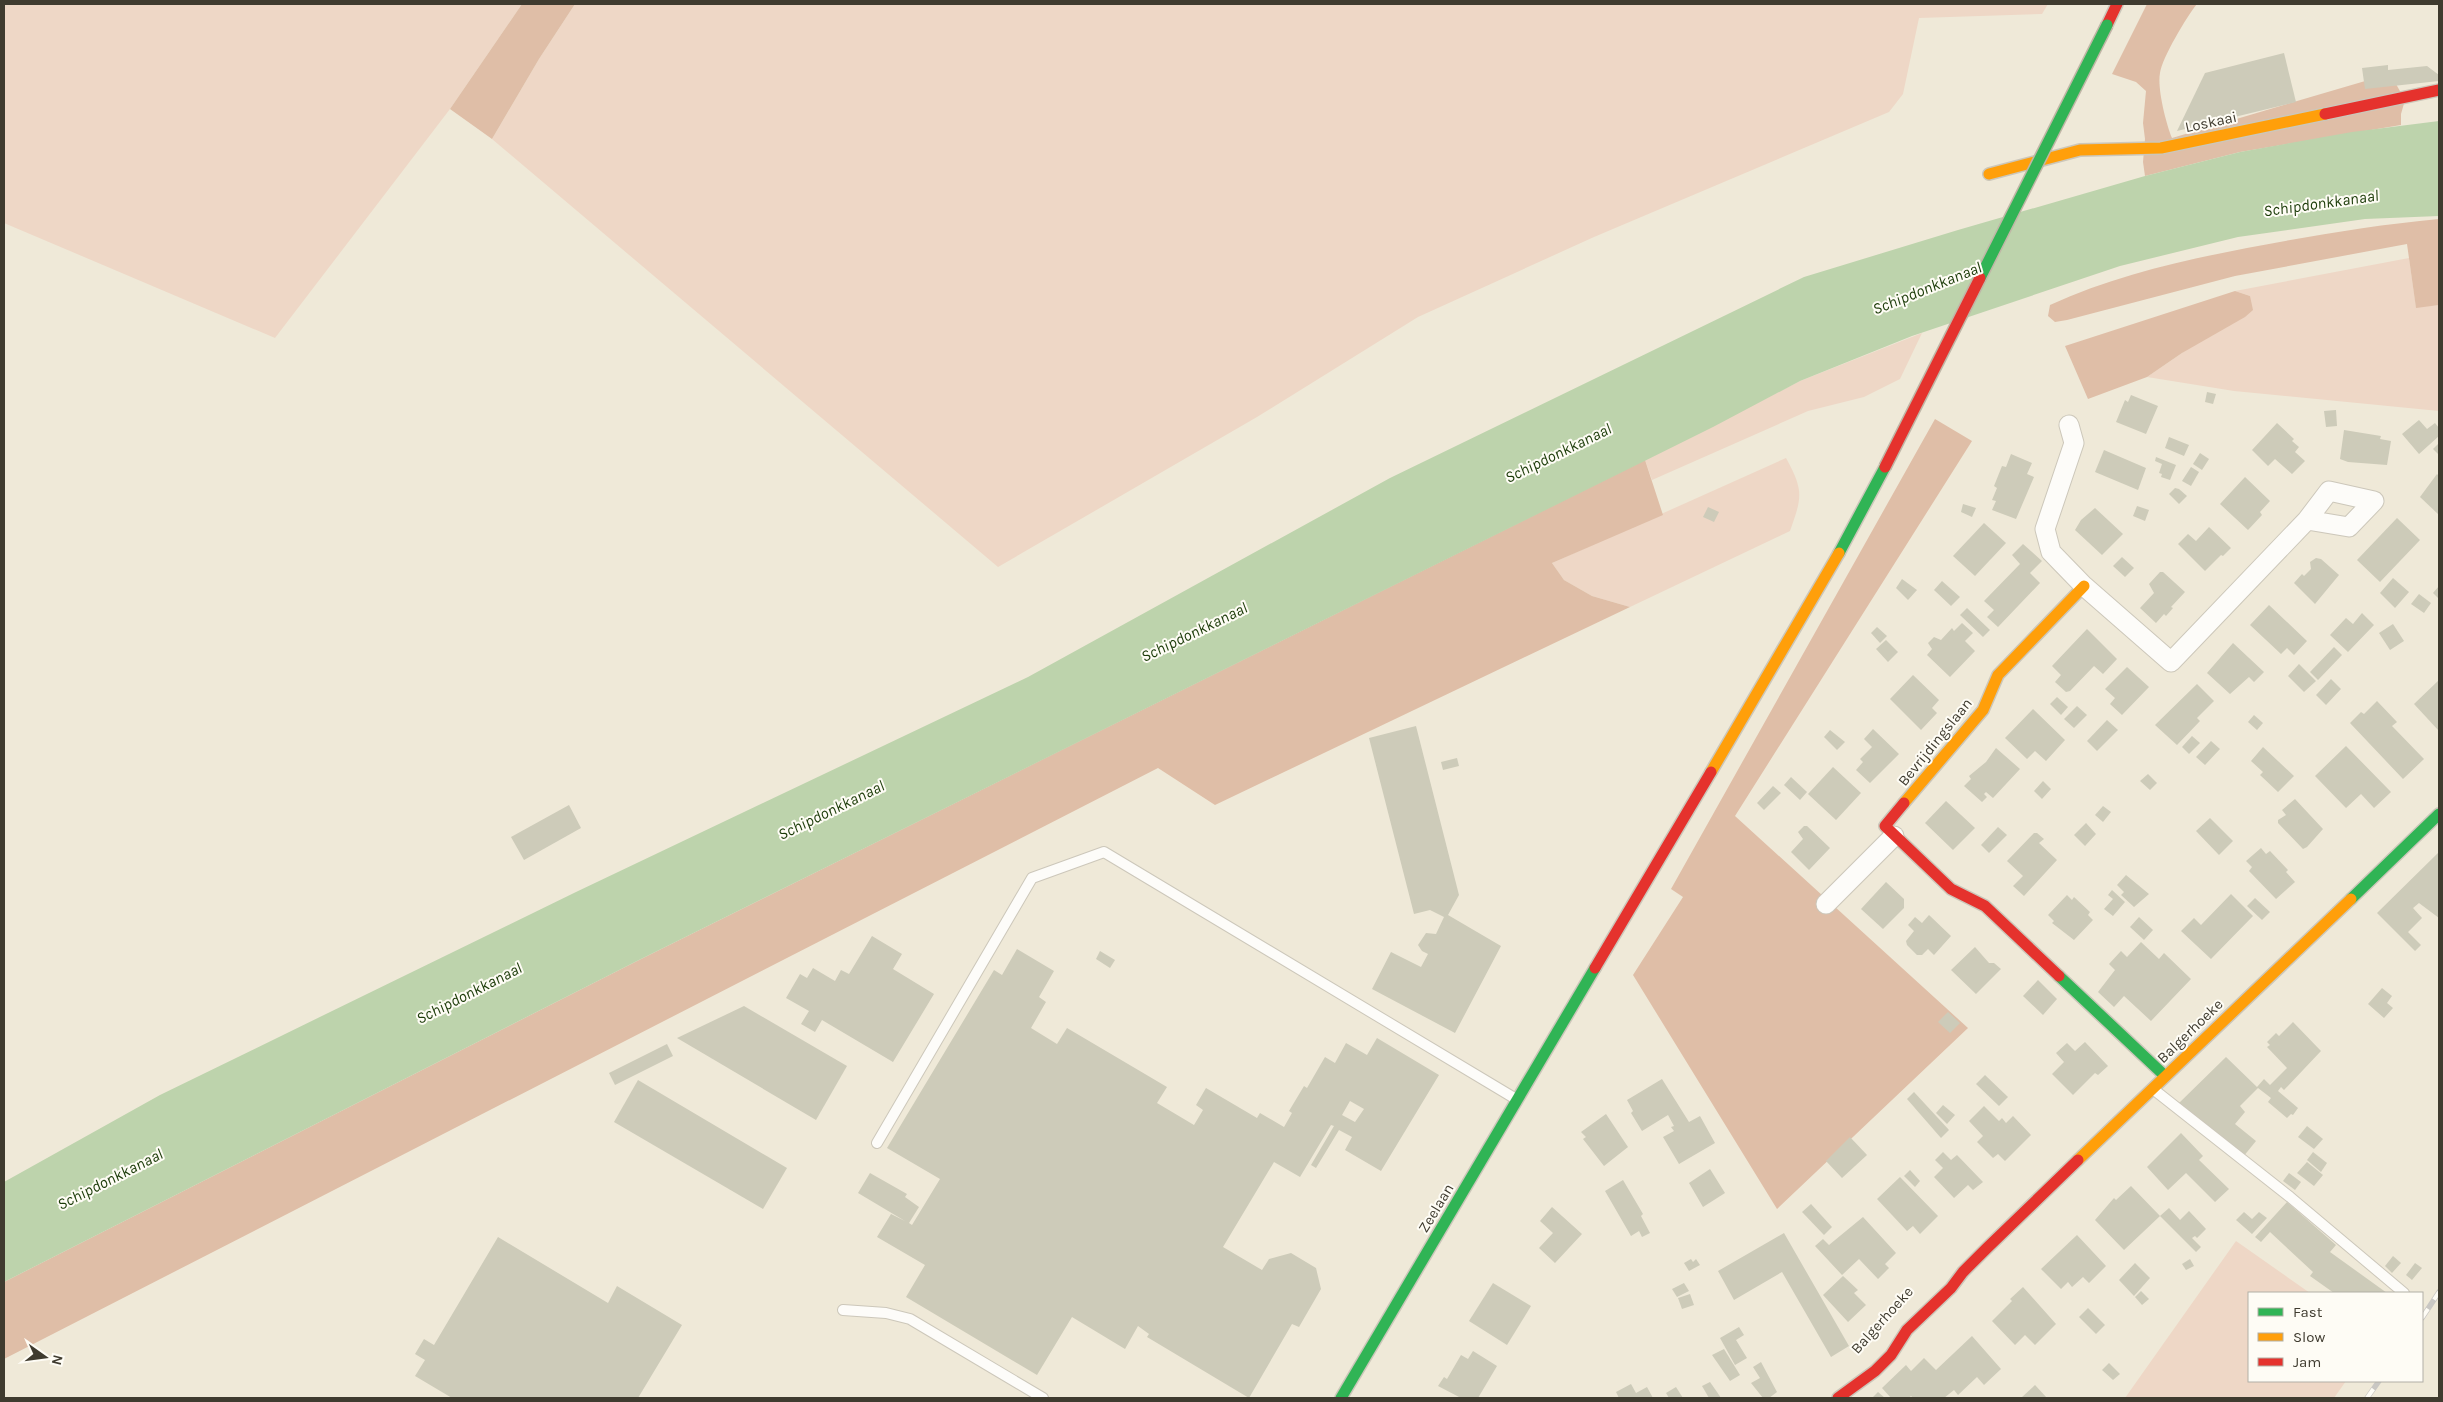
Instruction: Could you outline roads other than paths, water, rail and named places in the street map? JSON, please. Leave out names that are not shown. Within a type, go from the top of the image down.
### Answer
[{"type":"main road","name":"Zeelaan","points":[[1340,1398],[1820,587],[1884,467],[2117,4]]},
{"type":"main road","name":"Loskaai","points":[[1989,174],[2080,150],[2161,148],[2439,90]]},
{"type":"main road","name":"Bevrijdingslaan","points":[[1889,831],[1983,710],[1998,675],[2084,586]]},
{"type":"main road","name":"Balgerhoeke","points":[[1838,1398],[1876,1371],[1891,1355],[1907,1330],[1951,1288],[1963,1272],[2439,814]]},
{"type":"main road","points":[[1889,831],[1951,889],[1985,906],[2165,1076]]},
{"type":"main road","name":"Balgerhoeke","points":[[1940,1283],[1963,1272]]},
{"type":"main road","name":"Balgerhoeke","points":[[1830,1398],[1860,1367]]},
{"type":"street","points":[[2069,425],[2074,442],[2045,529],[2052,552],[2084,586],[2172,662],[2307,520]]},
{"type":"street","points":[[1826,904],[1889,831]]},
{"type":"lane","points":[[877,1143],[1032,878],[1104,852],[1517,1100]]},
{"type":"lane","points":[[2153,1088],[2290,1197],[2403,1292]]},
{"type":"lane","points":[[843,1310],[886,1313],[910,1320],[1043,1398]]},
{"type":"water","name":"Schipdonkkanaal","points":[[2439,121],[2439,216],[2365,219],[2238,237],[2120,266],[1912,336],[1800,381],[1713,427],[635,962],[4,1282],[4,1182],[160,1095],[576,892],[1028,677],[1390,478],[1804,277],[2145,176],[2240,152],[2352,132]]},
{"type":"railway","points":[[2423,1316],[2439,1292]]},
{"type":"railway","points":[[2367,1398],[2378,1382]]}]
